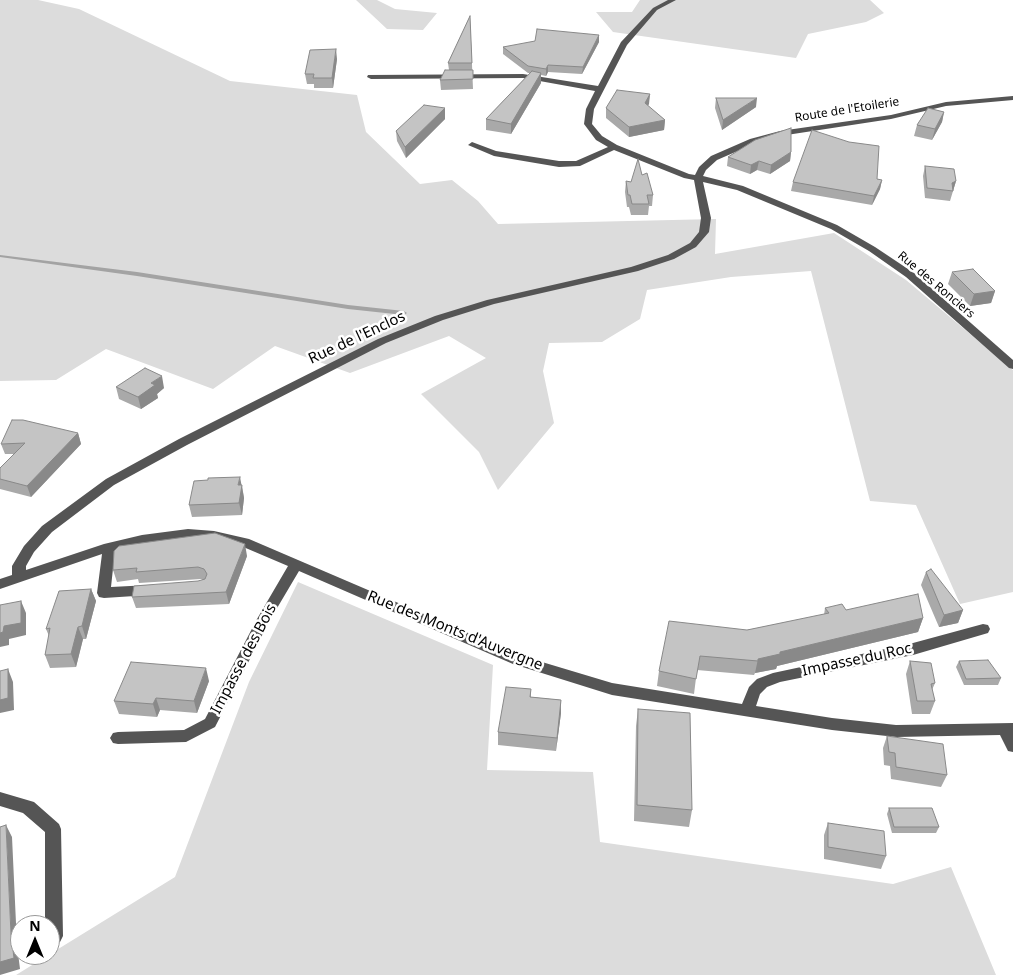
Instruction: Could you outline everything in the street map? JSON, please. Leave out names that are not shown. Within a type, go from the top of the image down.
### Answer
[{"type":"street","points":[[371,77],[523,76],[600,89],[624,44],[655,9],[673,0]]},
{"type":"street","name":"Rue des Ronciers","points":[[600,89],[590,109],[588,124],[599,138],[614,147],[687,176],[740,188],[783,204],[834,227],[864,244],[910,275],[1013,366]]},
{"type":"street","name":"Route de l'Etoilerie","points":[[698,178],[702,169],[714,158],[753,141],[771,136],[891,117],[946,104],[1013,98]]},
{"type":"street","points":[[472,145],[494,153],[559,164],[578,164],[614,147]]},
{"type":"street","name":"Rue de l'Enclos","points":[[19,576],[19,566],[47,529],[110,482],[183,442],[382,341],[439,318],[491,302],[634,268],[671,257],[693,245],[704,232],[706,218],[699,191],[698,178]]},
{"type":"street","name":"Rue des Monts d'Auvergne","points":[[0,584],[109,547],[142,540],[188,534],[214,536],[244,542],[518,660],[612,689],[747,712],[896,731],[1009,729]]},
{"type":"street","points":[[109,547],[104,593],[162,589]]},
{"type":"street","name":"Impasse des Bois","points":[[118,738],[186,736],[210,723],[264,619],[296,564]]},
{"type":"street","name":"Impasse du Roc","points":[[747,712],[754,691],[762,683],[778,677],[913,649],[983,629]]},
{"type":"street","points":[[1009,729],[1013,746]]},
{"type":"street","points":[[0,799],[28,808],[53,829],[54,915]]},
{"type":"shaded area","points":[[0,0],[38,0],[79,9],[230,81],[357,95],[366,132],[420,184],[452,180],[478,201],[498,224],[716,219],[715,254],[834,233],[906,280],[1013,370],[1013,592],[960,604],[916,505],[870,501],[811,271],[731,277],[647,290],[640,319],[602,342],[549,343],[543,371],[554,423],[498,490],[479,452],[421,394],[486,358],[449,336],[350,373],[275,346],[213,389],[106,349],[56,380],[0,381]]},
{"type":"shaded area","points":[[356,0],[377,0],[395,9],[437,13],[423,30],[387,29]]},
{"type":"shaded area","points":[[640,0],[870,0],[884,13],[866,22],[808,34],[796,58],[613,32],[596,12],[632,12]]},
{"type":"shaded area","points":[[298,582],[493,665],[487,770],[593,772],[600,842],[893,884],[951,867],[996,975],[16,975],[32,965],[60,965],[60,948],[175,877],[249,682]]},
{"type":"building","points":[[470,16],[472,63],[448,63]]},
{"type":"building","points":[[537,29],[599,35],[583,67],[548,65],[546,69],[528,66],[503,47],[535,41]]},
{"type":"building","points":[[336,49],[332,78],[313,78],[314,74],[305,74],[310,50]]},
{"type":"building","points":[[445,70],[473,70],[473,79],[440,80]]},
{"type":"building","points":[[532,71],[541,73],[511,124],[486,119]]},
{"type":"building","points":[[617,90],[650,94],[645,103],[665,120],[629,127],[606,108]]},
{"type":"building","points":[[716,98],[757,98],[723,120]]},
{"type":"building","points":[[424,105],[445,108],[405,147],[396,131]]},
{"type":"building","points":[[928,108],[944,112],[935,129],[917,125]]},
{"type":"building","points":[[791,128],[791,152],[771,165],[759,161],[751,165],[728,157],[755,140]]},
{"type":"building","points":[[812,130],[849,142],[879,146],[877,179],[882,180],[874,196],[793,182]]},
{"type":"building","points":[[638,159],[642,175],[647,173],[653,195],[647,195],[649,204],[632,204],[630,195],[628,195],[626,181],[631,182]]},
{"type":"building","points":[[925,166],[954,169],[956,181],[952,183],[953,191],[927,188]]},
{"type":"building","points":[[973,269],[995,291],[974,294],[952,272]]},
{"type":"building","points":[[145,368],[162,376],[151,383],[155,385],[138,397],[116,387]]},
{"type":"building","points":[[12,420],[23,420],[78,433],[27,486],[0,479],[0,468],[25,443],[1,444]]},
{"type":"building","points":[[240,477],[238,485],[242,485],[239,503],[189,505],[194,481],[208,480],[208,478]]},
{"type":"building","points":[[215,533],[245,544],[226,592],[132,597],[134,586],[198,581],[205,579],[207,574],[204,569],[198,567],[136,572],[137,568],[113,570],[114,551],[119,546]]},
{"type":"building","points":[[931,569],[963,610],[944,615],[926,572]]},
{"type":"building","points":[[91,589],[82,626],[78,627],[71,654],[45,655],[50,628],[46,629],[59,591]]},
{"type":"building","points":[[918,594],[923,618],[780,652],[780,654],[758,659],[758,661],[700,656],[696,679],[659,671],[669,621],[747,630],[829,613],[825,608],[842,604],[846,610]]},
{"type":"building","points":[[21,601],[21,623],[4,626],[3,632],[0,633],[0,605]]},
{"type":"building","points":[[988,660],[1001,678],[966,679],[959,661]]},
{"type":"building","points":[[910,661],[931,663],[935,683],[931,684],[935,701],[917,701]]},
{"type":"building","points":[[131,662],[206,668],[194,701],[156,698],[153,704],[114,701]]},
{"type":"building","points":[[8,669],[8,698],[0,700],[0,671]]},
{"type":"building","points":[[506,687],[531,689],[530,697],[561,700],[557,738],[498,732]]},
{"type":"building","points":[[638,709],[690,713],[692,810],[637,805]]},
{"type":"building","points":[[887,736],[943,744],[947,775],[896,767],[895,753],[889,752]]},
{"type":"building","points":[[889,808],[932,808],[939,827],[894,827]]},
{"type":"building","points":[[828,823],[884,831],[886,856],[828,847]]},
{"type":"building","points":[[6,825],[10,915],[10,959],[0,962],[0,827]]},
{"type":"waterway","points":[[0,256],[137,274],[348,307],[404,313]]}]
